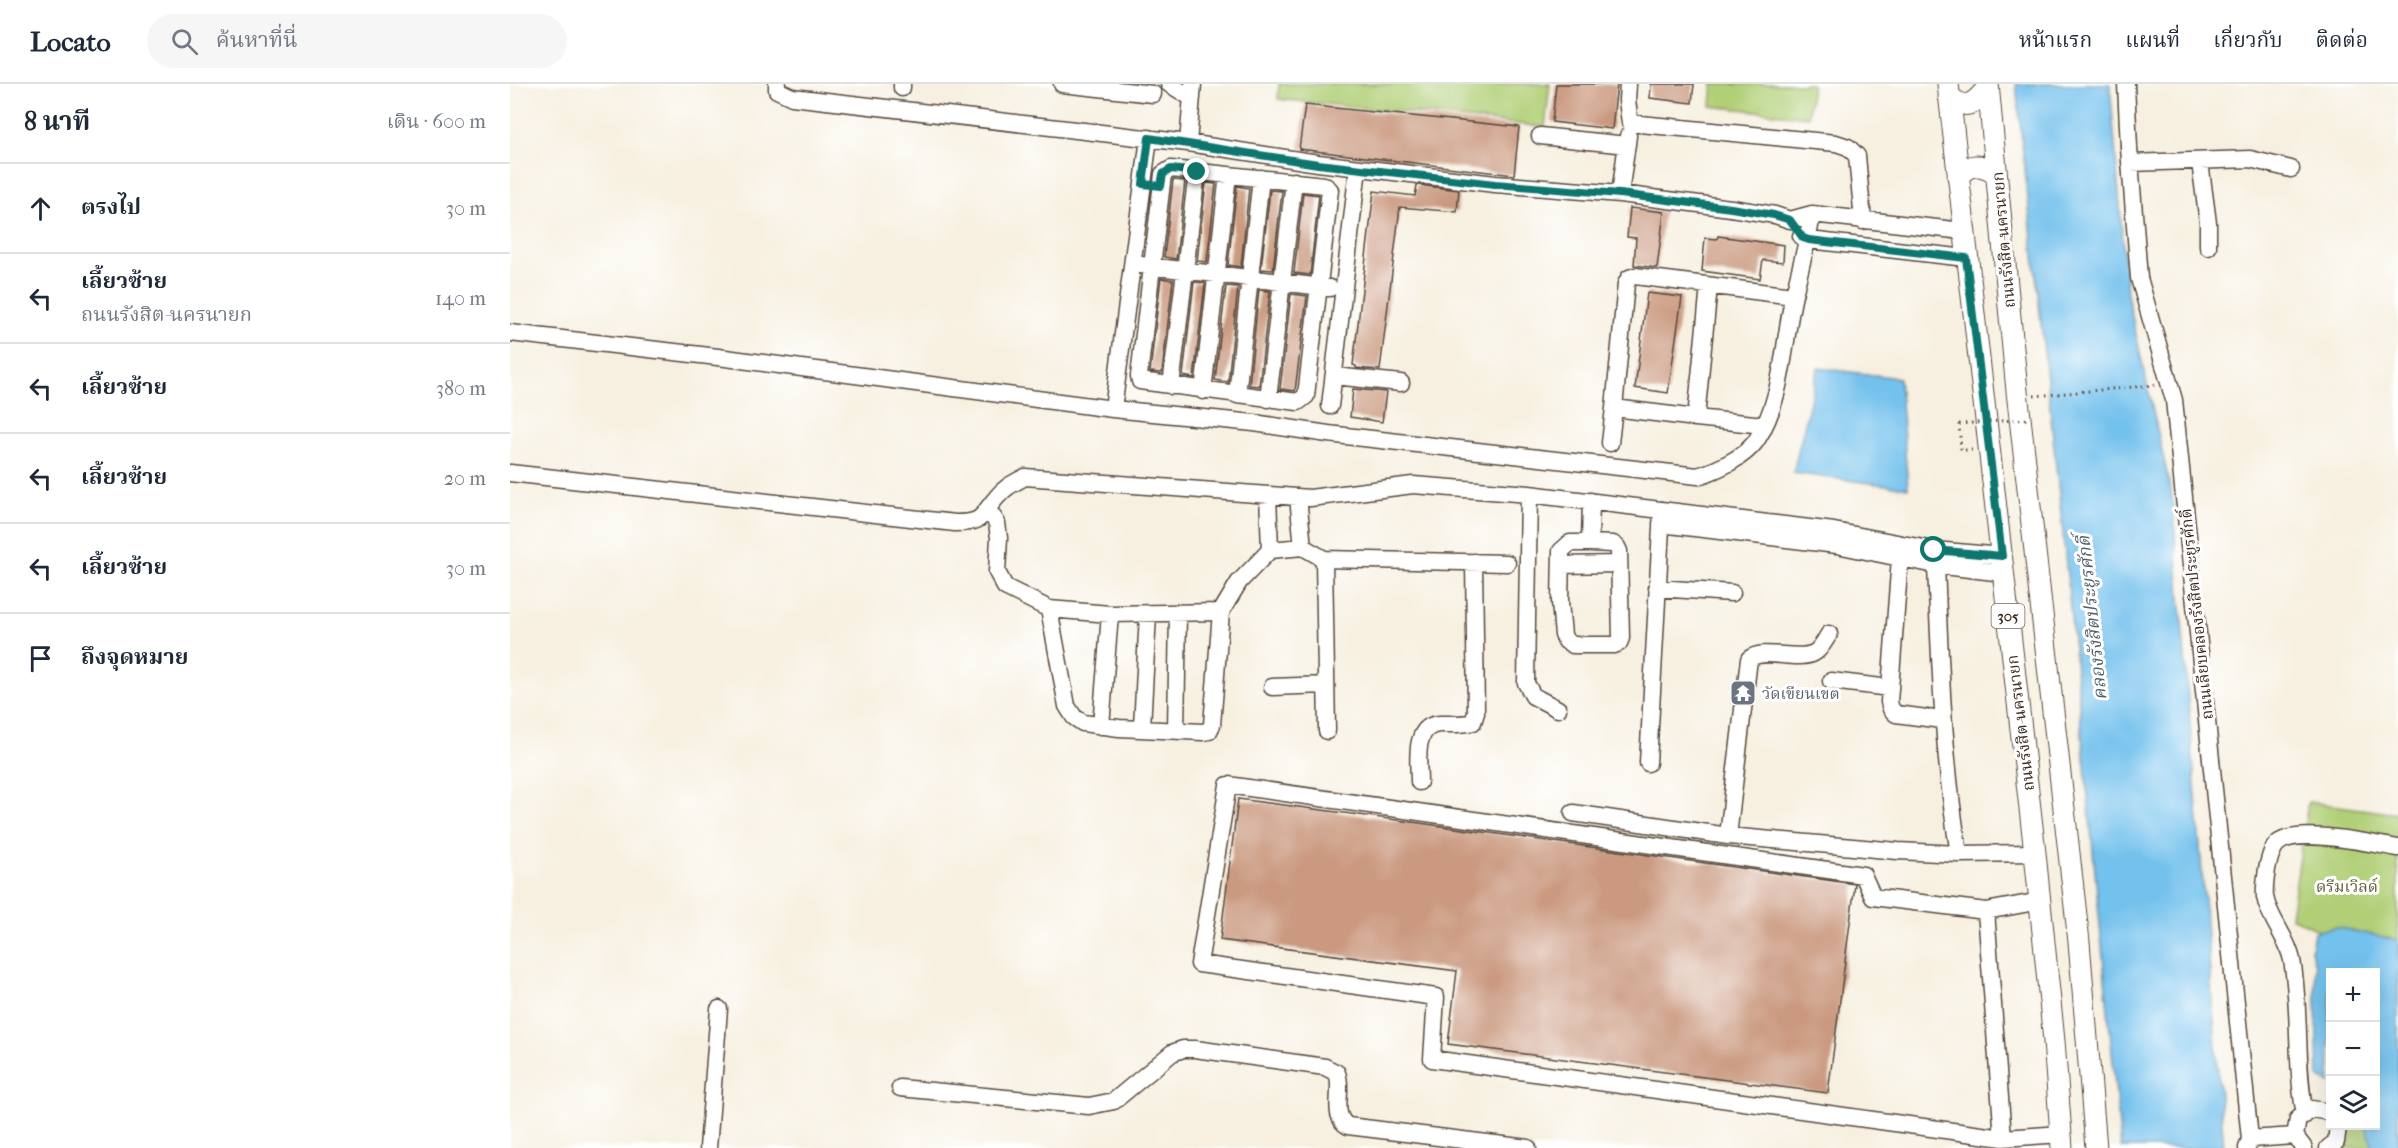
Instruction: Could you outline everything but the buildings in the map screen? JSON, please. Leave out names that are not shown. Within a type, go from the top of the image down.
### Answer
[{"type":"main road","points":[[1948,90],[1958,104],[1967,105],[1977,101],[1988,86]]},
{"type":"main road","name":"ถนนรังสิต-นครนายก","points":[[1988,86],[2016,380],[2079,942],[2096,1148]]},
{"type":"main road","name":"ถนนรังสิต-นครนายก","points":[[1948,90],[2035,853],[2062,1141]]},
{"type":"main road","points":[[1958,177],[1964,169],[1974,165],[1986,166],[1996,173]]},
{"type":"street","points":[[777,84],[777,90],[792,97],[1149,138],[1358,168],[1495,184],[1620,194],[1731,208],[1790,220],[1812,214],[1963,231]]},
{"type":"street","points":[[1062,84],[1127,88],[1153,94]]},
{"type":"street","points":[[1169,84],[1192,91],[1188,143]]},
{"type":"street","points":[[1620,194],[1630,123],[1627,100],[1628,84]]},
{"type":"street","name":"ถนนเลียบคลองรังสิตประยูรศักดิ์","points":[[2126,84],[2139,278],[2174,400],[2248,1144]]},
{"type":"street","points":[[1630,123],[1836,143],[1848,147],[1857,156],[1863,221]]},
{"type":"street","points":[[1540,136],[1627,145]]},
{"type":"street","points":[[1113,409],[1149,138]]},
{"type":"street","points":[[2130,163],[2250,159],[2291,169]]},
{"type":"street","points":[[2200,162],[2207,205],[2208,247]]},
{"type":"street","points":[[1330,406],[1358,168]]},
{"type":"street","points":[[1171,169],[1228,175],[1324,185],[1330,190],[1306,396],[1298,402],[1140,381],[1138,376],[1163,174],[1166,170],[1171,169]]},
{"type":"street","points":[[1171,386],[1197,172]]},
{"type":"street","points":[[1203,391],[1228,175]]},
{"type":"street","points":[[1237,395],[1261,178]]},
{"type":"street","points":[[1268,399],[1284,282],[1294,181]]},
{"type":"street","points":[[1143,184],[1161,186]]},
{"type":"street","points":[[510,333],[718,357],[1113,409],[1208,418],[1698,476],[1715,471],[1730,462],[1755,442],[1764,425],[1781,370],[1794,296],[1809,240],[1812,214]]},
{"type":"street","points":[[1790,220],[1803,238],[1809,240],[1966,258]]},
{"type":"street","points":[[1133,263],[1343,290]]},
{"type":"street","points":[[1610,443],[1626,284],[1629,278],[1635,276],[1794,296]]},
{"type":"street","points":[[1696,418],[1709,286]]},
{"type":"street","points":[[1122,346],[1142,348]]},
{"type":"street","points":[[1334,376],[1401,383]]},
{"type":"street","points":[[1614,408],[1764,425]]},
{"type":"street","points":[[510,472],[955,523],[969,523],[981,519],[1009,485],[1025,477],[1310,498],[1413,485],[1591,501],[1661,517],[1837,545],[1936,565],[2002,565]]},
{"type":"street","points":[[1529,494],[1526,683],[1533,696],[1558,709]]},
{"type":"street","points":[[1268,495],[1270,550]]},
{"type":"street","points":[[1299,497],[1303,547]]},
{"type":"street","points":[[1590,543],[1591,501]]},
{"type":"street","points":[[989,511],[997,523],[999,538],[997,572],[1005,587],[1049,609],[1110,614],[1221,612]]},
{"type":"street","points":[[1661,517],[1834,531],[1955,553],[2002,565]]},
{"type":"street","points":[[1648,763],[1661,517]]},
{"type":"street","points":[[1570,543],[1590,543],[1613,544],[1617,547],[1621,638],[1619,643],[1614,645],[1573,645],[1566,641],[1563,635],[1560,602],[1561,550],[1570,543]]},
{"type":"street","points":[[1049,609],[1067,706],[1074,717],[1083,723],[1101,726],[1203,732],[1209,731],[1212,725],[1221,612],[1239,582],[1270,550],[1303,547],[1324,560],[1507,563]]},
{"type":"street","points":[[1900,558],[1890,688],[1891,709],[1896,714],[1942,720]]},
{"type":"street","points":[[1324,560],[1327,731]]},
{"type":"street","points":[[1419,782],[1420,738],[1424,729],[1432,724],[1467,724],[1473,722],[1476,713],[1474,562]]},
{"type":"street","points":[[1561,565],[1619,564]]},
{"type":"street","points":[[1936,565],[1942,720],[1950,802],[1959,854]]},
{"type":"street","points":[[1657,588],[1732,593]]},
{"type":"street","points":[[1176,730],[1178,613]]},
{"type":"street","points":[[1101,726],[1110,614]]},
{"type":"street","points":[[1142,728],[1148,614]]},
{"type":"street","points":[[1728,836],[1749,659],[1756,655],[1805,656],[1815,653],[1829,634]]},
{"type":"street","points":[[1831,681],[1890,688]]},
{"type":"street","points":[[1272,687],[1326,685]]},
{"type":"street","points":[[2040,901],[1986,911],[1872,897],[1863,875],[1228,785],[1199,964],[1436,997],[1432,1059],[2003,1138],[2062,1141]]},
{"type":"street","points":[[1573,813],[1728,836],[1908,852],[2035,853]]},
{"type":"street","points":[[2305,1114],[2300,1092],[2291,958],[2283,932],[2265,896],[2270,856],[2277,843],[2294,836],[2314,836],[2398,848]]},
{"type":"street","points":[[1986,911],[2003,1138]]},
{"type":"street","points":[[708,1148],[719,1009]]},
{"type":"street","points":[[900,1088],[1089,1106],[1105,1104],[1114,1101],[1172,1053],[1183,1049],[1195,1049],[1325,1067],[1337,1073],[1341,1083],[1338,1115],[1341,1122],[1348,1126],[1528,1148]]},
{"type":"street","points":[[2248,1144],[2300,1142],[2298,1119],[2312,1109],[2326,1111]]},
{"type":"street","points":[[2328,1148],[2336,1142],[2337,1130]]},
{"type":"path","points":[[2038,395],[2156,385]]},
{"type":"path","points":[[1989,449],[1961,450],[1959,424],[2028,419]]},
{"type":"green space","points":[[1279,84],[1550,84],[1545,127],[1278,99]]},
{"type":"green space","points":[[1713,84],[1812,84],[1808,117],[1711,106]]},
{"type":"green space","name":"ดรีมเวิลด์","points":[[2308,802],[2398,814],[2398,1148],[2340,1148],[2337,1130],[2380,1130],[2380,968],[2371,968],[2324,933],[2291,917]]},
{"type":"water","name":"คลองรังสิตประยูรศักดิ์","points":[[2016,84],[2110,84],[2127,294],[2172,496],[2224,1148],[2121,1148],[2063,533]]},
{"type":"water","points":[[1818,368],[1899,378],[1908,488],[1793,473]]},
{"type":"water","points":[[2335,927],[2398,940],[2398,1148],[2373,1148],[2367,1130],[2380,1130],[2380,968],[2326,968],[2326,1081],[2318,1077],[2315,966],[2311,950],[2314,932]]},
{"type":"place","name":"วัดเขียนเขต","points":[[1743,693]]},
{"type":"route","points":[[1197,172],[1166,170],[1161,186],[1143,184],[1149,138],[1318,164],[1495,184],[1620,194],[1731,208],[1790,220],[1803,238],[1809,240],[1966,258],[2002,556],[1934,550]]}]
